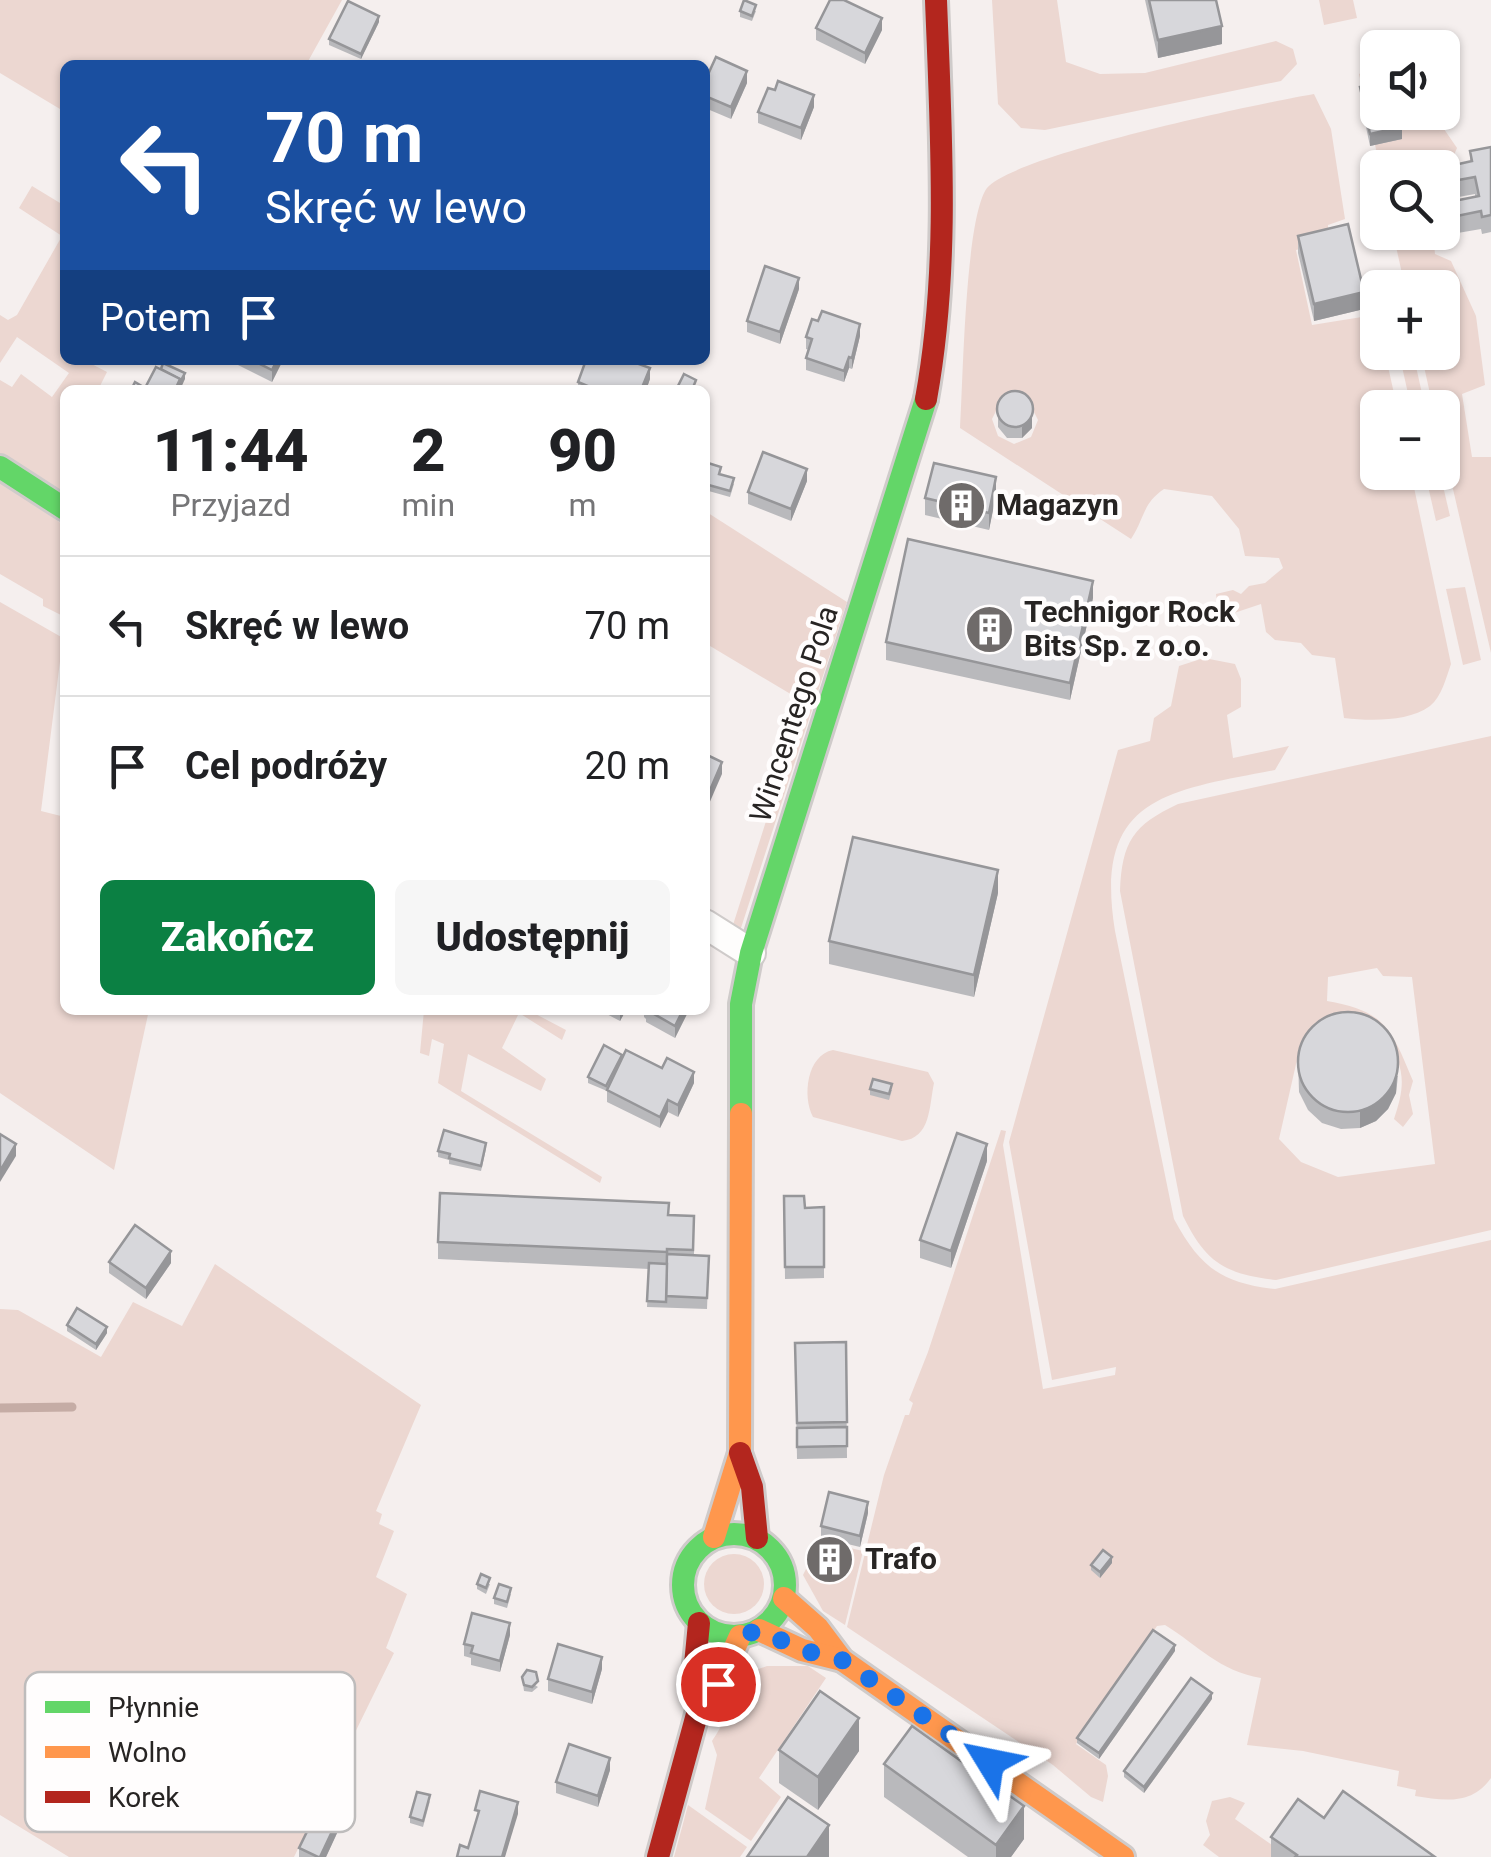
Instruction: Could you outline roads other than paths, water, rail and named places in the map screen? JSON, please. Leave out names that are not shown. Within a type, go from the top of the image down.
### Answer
[{"type":"street","name":"Wincentego Pola","points":[[714,1537],[740,1453],[741,1004],[750,953],[923,414],[934,364],[944,240],[936,0]]},
{"type":"street","points":[[0,466],[60,506]]},
{"type":"street","points":[[710,927],[750,953]]},
{"type":"street","name":"Wincentego Pola","points":[[740,1453],[752,1486],[757,1538]]},
{"type":"street","points":[[658,1857],[699,1707],[749,1633],[776,1614],[784,1598],[784,1572],[778,1558],[757,1538],[728,1533],[702,1544],[685,1568],[684,1598],[699,1623],[725,1636],[749,1633],[842,1660]]},
{"type":"street","points":[[784,1598],[818,1628],[842,1660],[1090,1847],[1123,1857]]},
{"type":"street","points":[[699,1623],[694,1676],[699,1707]]},
{"type":"waterway","points":[[0,1408],[72,1407]]},
{"type":"place","name":"Magazyn","points":[[961,505]]},
{"type":"place","name":"Technigor Rock Bits Sp. z o.o.","points":[[989,629]]},
{"type":"place","name":"Trafo","points":[[830,1559]]}]
